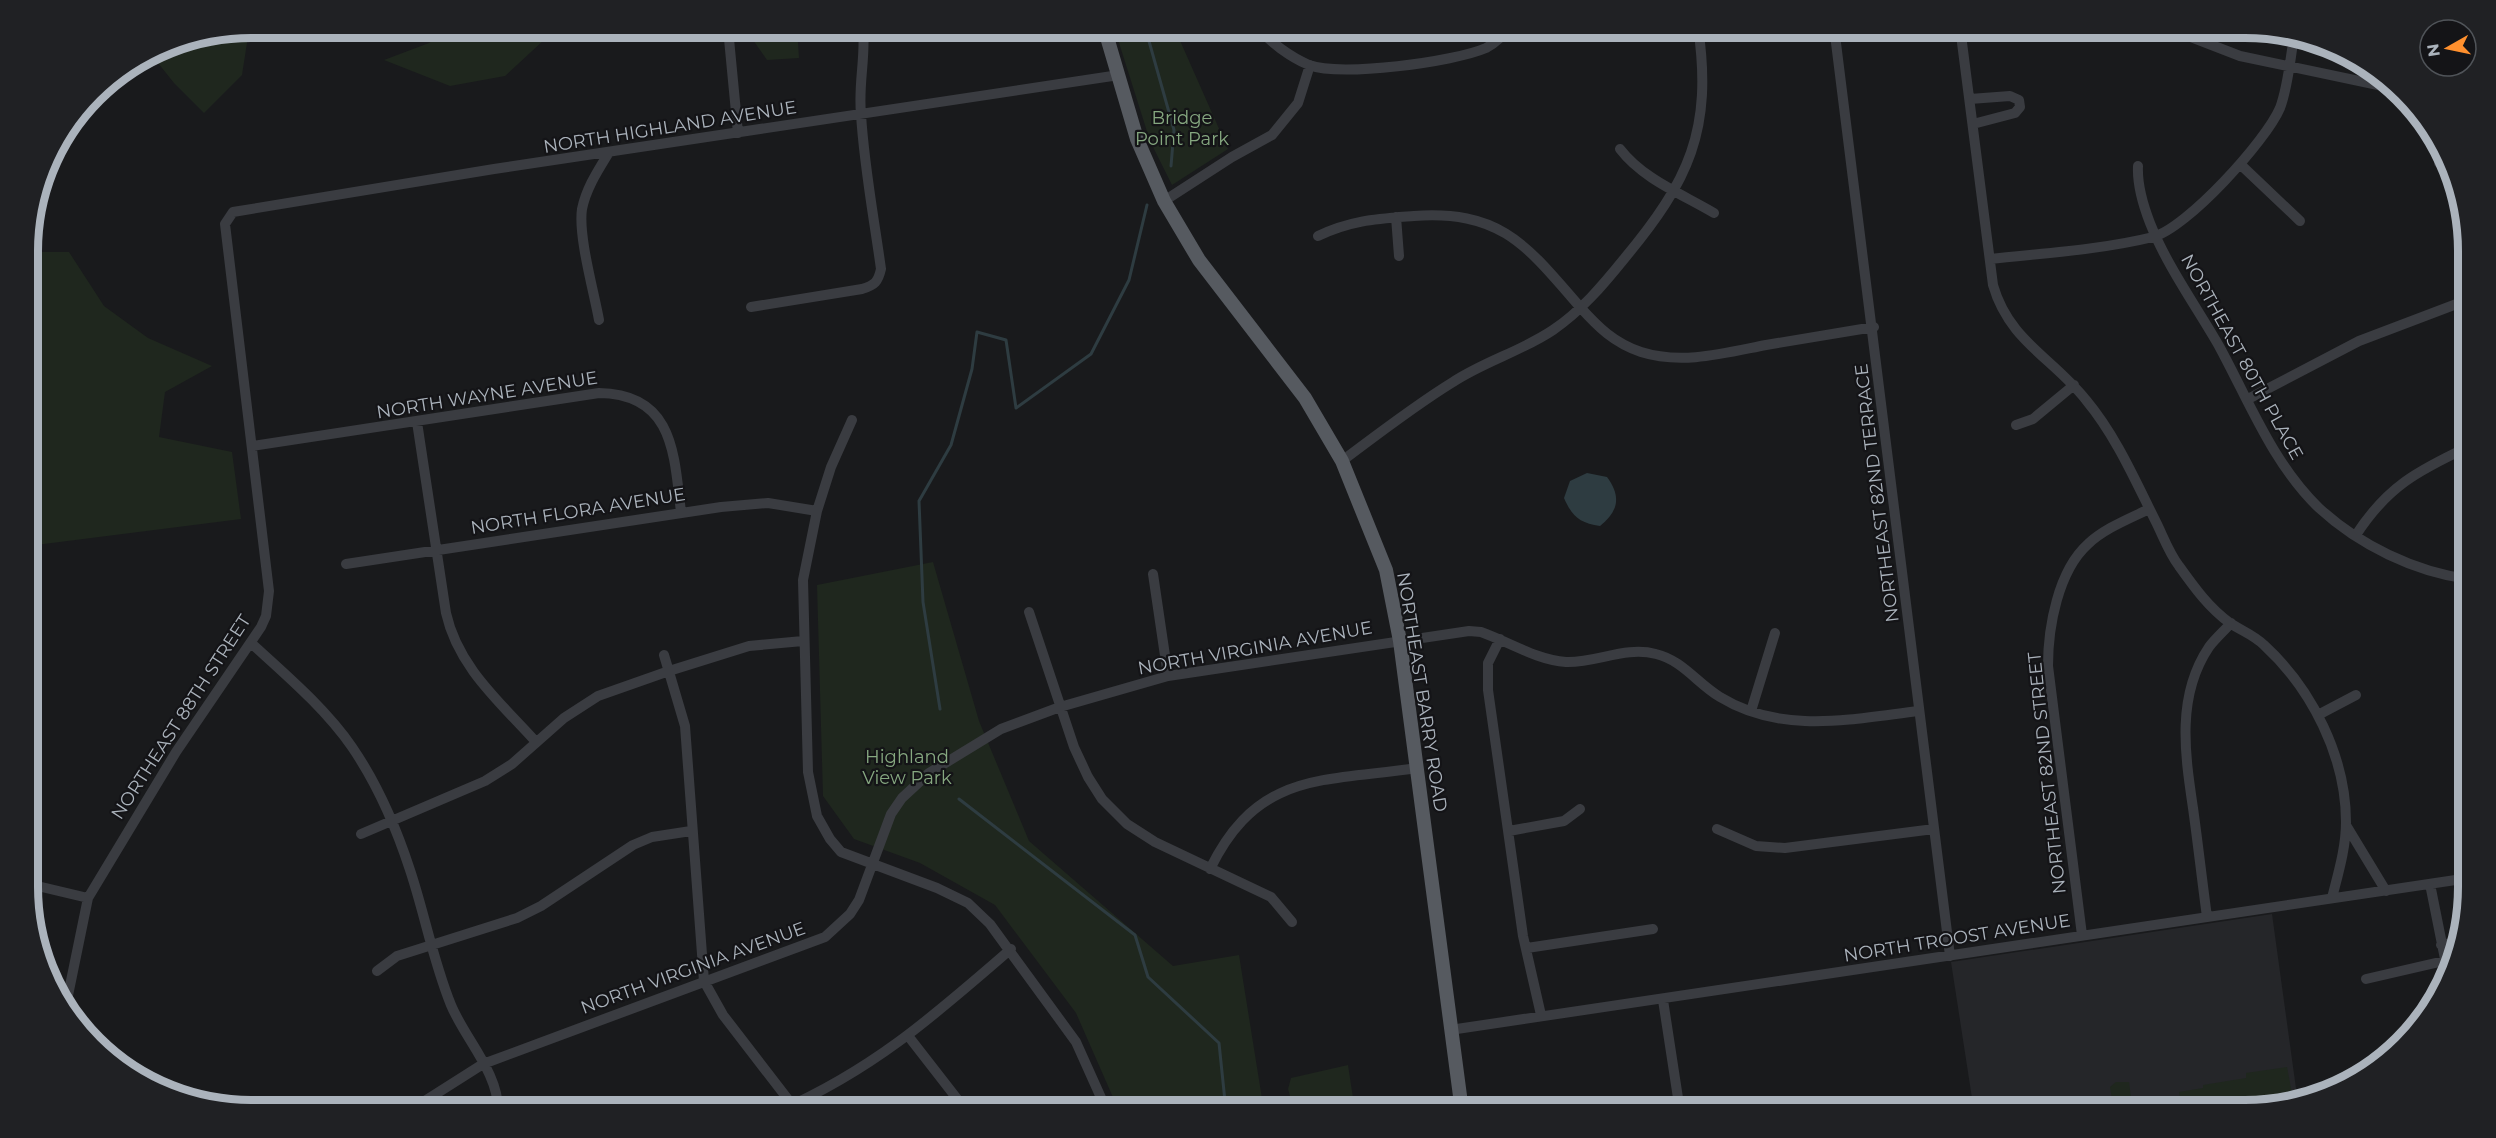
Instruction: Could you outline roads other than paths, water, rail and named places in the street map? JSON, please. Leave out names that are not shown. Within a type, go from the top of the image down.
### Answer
[{"type":"main road","name":"NORTHEAST BARRY ROAD","points":[[1107,38],[1137,139],[1164,201],[1199,260],[1305,398],[1342,461],[1386,570],[1400,641],[1460,1100]]},
{"type":"street","points":[[751,307],[862,289],[874,285],[878,280],[881,269],[861,114],[860,78],[865,56],[864,38]]},
{"type":"street","points":[[1270,38],[1282,49],[1310,65],[1343,69],[1377,68],[1472,53],[1488,47],[1498,38]]},
{"type":"street","points":[[1342,461],[1440,390],[1534,342],[1581,307],[1653,224],[1676,190],[1691,152],[1701,109],[1703,70],[1699,38]]},
{"type":"street","name":"NORTHEAST 82ND TERRACE","points":[[1835,38],[1874,327],[1950,956]]},
{"type":"street","points":[[1962,38],[1995,293],[2008,321],[2028,344],[2074,385],[2105,425],[2177,564],[2203,598],[2231,623],[2254,636],[2278,658],[2318,714],[2334,757],[2342,789],[2346,825],[2332,898]]},
{"type":"street","points":[[2192,38],[2227,52],[2379,84]]},
{"type":"street","points":[[729,39],[738,133]]},
{"type":"street","points":[[1990,259],[2086,248],[2156,236],[2192,211],[2241,165],[2277,114],[2293,43]]},
{"type":"street","points":[[1164,201],[1232,157],[1272,135],[1298,103],[1310,65]]},
{"type":"street","name":"NORTH HIGHLAND AVENUE","points":[[228,217],[233,212],[244,209],[1119,75]]},
{"type":"street","points":[[1970,99],[2010,96],[2019,100],[2020,108],[2015,113],[1973,124]]},
{"type":"street","points":[[1620,149],[1630,162],[1646,175],[1714,213]]},
{"type":"street","points":[[599,320],[582,229],[582,212],[593,179],[608,154]]},
{"type":"street","points":[[2241,165],[2300,221]]},
{"type":"street","name":"NORTHEAST 80TH PLACE","points":[[2138,166],[2138,182],[2156,236],[2285,469],[2318,507],[2356,535],[2423,570],[2458,577]]},
{"type":"street","points":[[1318,236],[1345,223],[1396,218],[1440,216],[1492,224],[1519,243],[1581,307],[1599,329],[1617,341],[1642,352],[1667,357],[1697,357],[1874,327]]},
{"type":"street","name":"NORTHEAST 88TH STREET","points":[[68,997],[88,898],[176,752],[251,643],[266,616],[269,591],[228,261],[225,224],[228,217]]},
{"type":"street","points":[[1396,218],[1399,256]]},
{"type":"street","points":[[2248,399],[2359,341],[2458,303]]},
{"type":"street","points":[[2016,425],[2033,419],[2074,385]]},
{"type":"street","name":"NORTH WAYNE AVENUE","points":[[252,447],[599,393],[624,394],[645,404],[663,424],[673,455],[681,512]]},
{"type":"street","points":[[852,420],[831,467],[816,511],[803,580],[808,772],[817,816],[830,839],[841,852],[937,888],[968,903],[990,924],[1011,949],[1076,1042],[1102,1100]]},
{"type":"street","points":[[417,422],[446,613],[460,653],[536,742]]},
{"type":"street","points":[[2356,535],[2380,502],[2406,478],[2458,452]]},
{"type":"street","name":"NORTH FLORA AVENUE","points":[[346,564],[681,512],[768,503],[816,511]]},
{"type":"street","name":"NORTHEAST 82ND STREET","points":[[2082,935],[2048,666],[2050,627],[2061,590],[2087,545],[2149,509]]},
{"type":"street","points":[[1154,574],[1168,676]]},
{"type":"street","points":[[1029,612],[1080,762],[1095,789],[1114,812],[1149,838],[1271,897],[1292,922]]},
{"type":"street","points":[[2207,917],[2186,772],[2184,732],[2197,672],[2209,647],[2231,623]]},
{"type":"street","name":"NORTH VIRGINIA AVENUE","points":[[483,1065],[825,937],[850,914],[859,900],[891,814],[914,785],[929,773],[1001,729],[1060,707],[1168,676],[1469,631],[1500,639],[1540,656],[1568,662],[1625,652],[1656,654],[1677,663],[1720,697],[1751,711],[1809,723],[1919,711]]},
{"type":"street","points":[[1751,711],[1775,633]]},
{"type":"street","points":[[1500,639],[1488,663],[1488,690],[1527,948],[1540,1015]]},
{"type":"street","points":[[361,834],[485,782],[512,764],[581,705],[617,688],[749,646],[803,640]]},
{"type":"street","points":[[251,643],[289,678],[351,746],[379,793],[411,872],[452,1007],[496,1089],[497,1100]]},
{"type":"street","points":[[664,656],[684,726],[704,981],[723,1015],[788,1100]]},
{"type":"street","points":[[2318,714],[2356,695]]},
{"type":"street","points":[[1210,869],[1222,845],[1240,820],[1266,798],[1311,784],[1417,768]]},
{"type":"street","points":[[1509,831],[1564,821],[1580,808]]},
{"type":"street","points":[[2346,825],[2386,891]]},
{"type":"street","points":[[1717,829],[1749,844],[1785,848],[1934,829]]},
{"type":"street","points":[[377,971],[397,956],[432,947],[517,918],[541,906],[633,845],[652,837],[691,831]]},
{"type":"street","name":"NORTH TROOST AVENUE","points":[[1450,1030],[2458,880]]},
{"type":"street","points":[[2366,979],[2444,961],[2430,884]]},
{"type":"street","points":[[38,886],[88,898]]},
{"type":"street","points":[[1527,948],[1653,929]]},
{"type":"street","points":[[2441,945],[2451,943]]},
{"type":"street","points":[[808,1100],[909,1037],[1011,949]]},
{"type":"street","points":[[1663,1000],[1678,1100]]},
{"type":"street","points":[[909,1037],[958,1100]]},
{"type":"street","points":[[427,1100],[483,1065]]},
{"type":"waterway","points":[[1148,38],[1174,130],[1171,166]]},
{"type":"waterway","points":[[940,709],[923,602],[919,501],[951,445],[972,369],[977,332],[1006,340],[1016,408],[1091,354],[1129,280],[1147,205]]},
{"type":"waterway","points":[[959,799],[1135,935],[1148,977],[1219,1043],[1225,1100]]},
{"type":"park label","name":"Bridge Point Park","points":[[1182,128]]},
{"type":"park label","name":"Highland View Park","points":[[907,768]]}]
